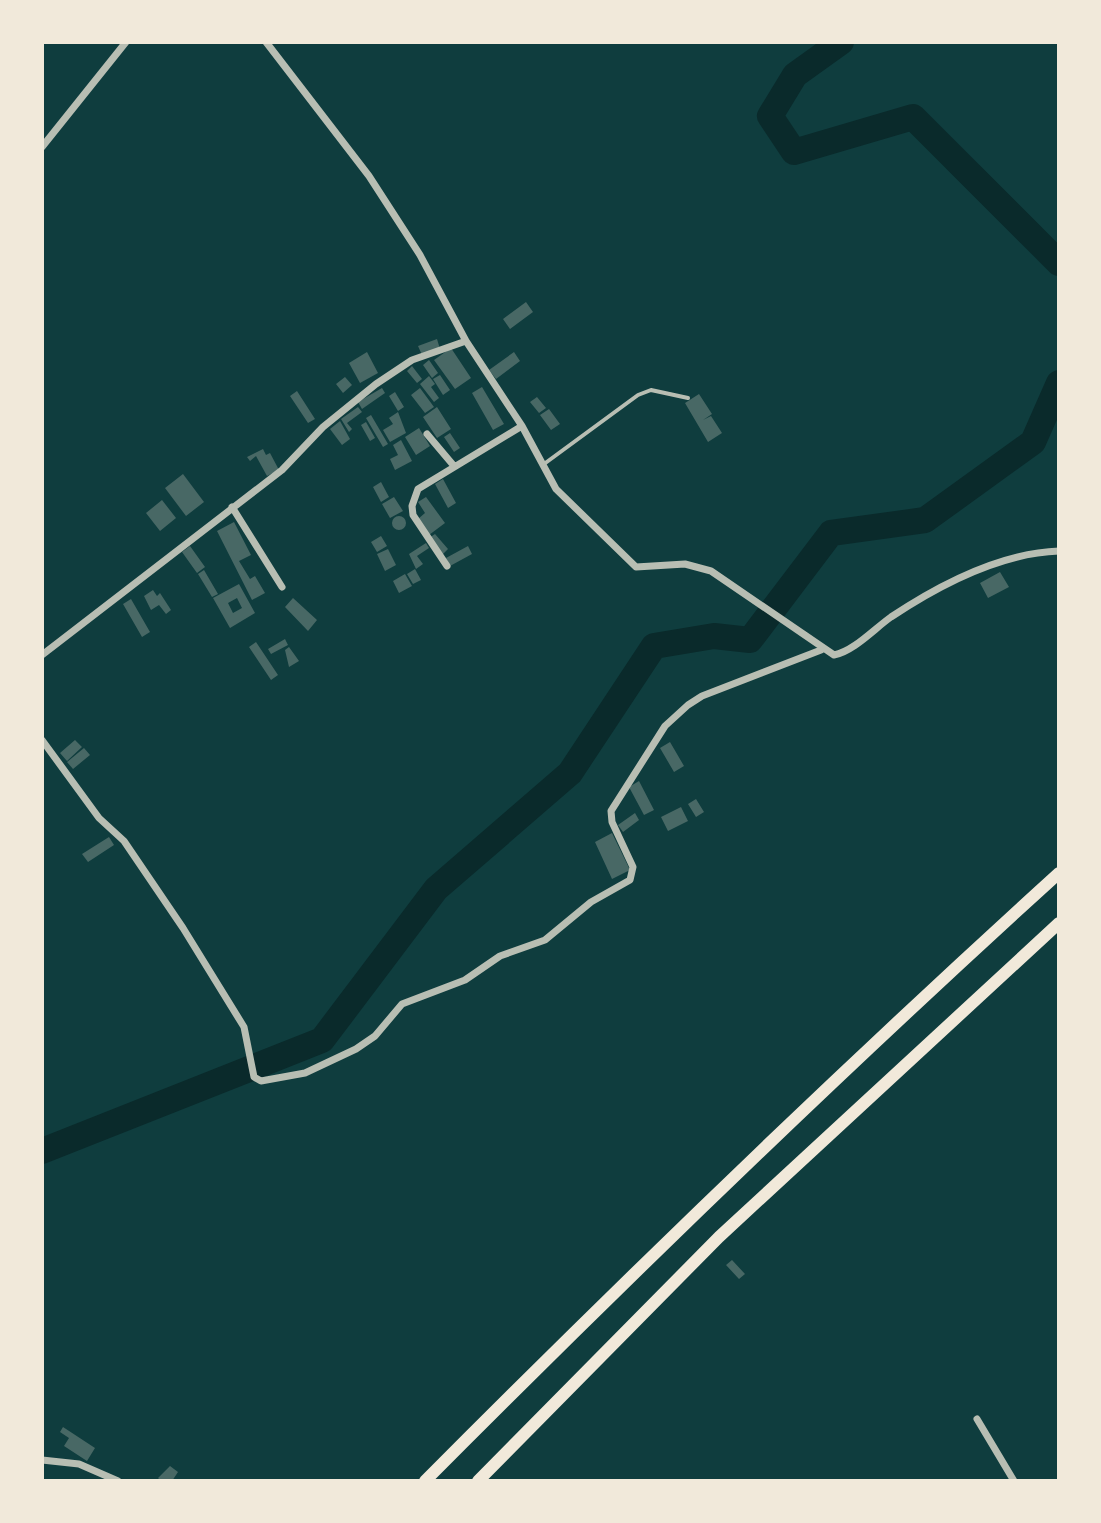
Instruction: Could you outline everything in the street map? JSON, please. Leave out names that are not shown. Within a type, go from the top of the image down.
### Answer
[{"type":"highway","points":[[425,1481],[561,1344],[928,992],[1059,873]]},
{"type":"highway","points":[[478,1481],[719,1237],[1059,923]]},
{"type":"street","points":[[42,147],[126,42]]},
{"type":"street","points":[[266,42],[369,176],[420,255],[466,341],[522,426],[542,466],[565,500],[636,567],[699,566],[766,605],[821,650]]},
{"type":"street","points":[[42,655],[282,470],[323,427],[376,384],[412,360],[466,341]]},
{"type":"street","points":[[447,566],[413,515],[412,506],[418,489],[522,426]]},
{"type":"street","points":[[427,434],[454,466]]},
{"type":"street","points":[[232,507],[282,587]]},
{"type":"street","points":[[42,740],[99,818],[124,841],[216,982],[250,1043],[253,1074],[261,1081],[305,1073],[356,1049],[375,1036],[402,1004],[465,980],[500,956],[545,940],[591,902],[630,880],[633,867],[612,822],[611,811],[665,726],[702,696],[821,650],[840,653],[910,604],[958,579],[1010,560],[1059,551]]},
{"type":"street","points":[[977,1419],[1014,1481]]},
{"type":"street","points":[[42,1460],[79,1464],[118,1481]]},
{"type":"lane","points":[[542,466],[638,395],[651,390],[688,398]]},
{"type":"building","points":[[526,302],[533,312],[510,329],[503,319]]},
{"type":"building","points":[[437,339],[440,349],[422,355],[418,346]]},
{"type":"building","points":[[451,348],[471,378],[455,389],[434,360]]},
{"type":"building","points":[[367,352],[378,373],[360,383],[349,363]]},
{"type":"building","points":[[514,352],[520,361],[496,379],[489,370]]},
{"type":"building","points":[[429,360],[438,373],[432,378],[423,365]]},
{"type":"building","points":[[412,366],[422,379],[417,383],[407,371]]},
{"type":"building","points":[[440,375],[450,390],[443,395],[433,379]]},
{"type":"building","points":[[429,376],[435,384],[431,387],[439,398],[434,402],[420,384]]},
{"type":"building","points":[[345,377],[352,385],[343,393],[336,384]]},
{"type":"building","points":[[482,387],[504,424],[493,430],[472,393]]},
{"type":"building","points":[[382,388],[385,393],[362,409],[358,402]]},
{"type":"building","points":[[420,388],[434,407],[425,413],[411,395]]},
{"type":"building","points":[[297,391],[315,419],[308,423],[290,396]]},
{"type":"building","points":[[395,392],[404,407],[398,411],[389,396]]},
{"type":"building","points":[[699,394],[712,414],[703,420],[711,416],[722,433],[708,442],[685,403]]},
{"type":"building","points":[[537,397],[546,408],[539,413],[530,402]]},
{"type":"building","points":[[358,407],[362,412],[347,423],[352,429],[349,432],[341,419]]},
{"type":"building","points":[[437,407],[451,429],[437,438],[423,417]]},
{"type":"building","points":[[549,409],[560,424],[551,430],[540,415]]},
{"type":"building","points":[[398,412],[406,433],[390,442],[383,430],[393,424],[389,418]]},
{"type":"building","points":[[371,415],[388,444],[383,447],[366,418]]},
{"type":"building","points":[[340,421],[350,439],[342,445],[330,429]]},
{"type":"building","points":[[366,422],[375,438],[370,441],[361,425]]},
{"type":"building","points":[[419,428],[430,446],[416,455],[405,437]]},
{"type":"building","points":[[450,433],[460,448],[454,452],[444,437]]},
{"type":"building","points":[[401,440],[412,461],[395,470],[390,459],[398,455],[393,445]]},
{"type":"building","points":[[263,449],[266,455],[270,453],[279,470],[267,476],[256,456],[250,461],[247,457]]},
{"type":"building","points":[[183,474],[204,502],[186,516],[165,488]]},
{"type":"building","points":[[443,479],[456,503],[448,508],[435,484]]},
{"type":"building","points":[[381,482],[389,497],[381,502],[373,487]]},
{"type":"building","points":[[394,497],[403,511],[390,518],[382,504]]},
{"type":"building","points":[[426,497],[445,523],[429,535],[418,519],[425,513],[418,502]]},
{"type":"building","points":[[162,500],[176,518],[160,531],[146,513]]},
{"type":"building","points":[[399,516],[406,523],[399,530],[392,523]]},
{"type":"building","points":[[234,522],[251,555],[239,561],[250,579],[255,576],[265,593],[252,600],[217,531]]},
{"type":"building","points":[[435,534],[448,549],[442,555],[429,538]]},
{"type":"building","points":[[381,536],[387,546],[377,552],[371,542]]},
{"type":"building","points":[[426,543],[429,548],[417,556],[423,564],[416,569],[409,554]]},
{"type":"building","points":[[190,546],[205,567],[197,573],[182,552]]},
{"type":"building","points":[[468,546],[472,554],[450,566],[446,558]]},
{"type":"building","points":[[388,549],[396,565],[385,571],[377,554]]},
{"type":"building","points":[[415,569],[421,580],[413,584],[407,574]]},
{"type":"building","points":[[204,570],[218,594],[212,597],[198,574]]},
{"type":"building","points":[[1000,572],[1009,587],[988,598],[980,583]]},
{"type":"building","points":[[405,574],[412,586],[399,593],[393,581]]},
{"type":"building","points":[[239,584],[255,613],[230,628],[213,598]],"holes":[[[237,598],[242,608],[233,613],[228,603]]]},
{"type":"building","points":[[153,590],[157,596],[160,593],[171,610],[166,614],[159,605],[151,610],[144,596]]},
{"type":"building","points":[[293,598],[317,620],[308,631],[285,607]]},
{"type":"building","points":[[131,599],[150,632],[142,637],[123,604]]},
{"type":"building","points":[[285,639],[288,645],[271,654],[268,649]]},
{"type":"building","points":[[256,642],[278,675],[271,680],[249,647]]},
{"type":"building","points":[[289,647],[299,661],[289,667],[285,650]]},
{"type":"building","points":[[75,740],[82,747],[67,761],[60,753]]},
{"type":"building","points":[[670,742],[684,766],[674,772],[660,748]]},
{"type":"building","points":[[84,748],[90,755],[73,769],[67,762]]},
{"type":"building","points":[[639,781],[654,810],[644,815],[629,787]]},
{"type":"building","points":[[696,799],[704,812],[696,817],[688,804]]},
{"type":"building","points":[[681,807],[688,821],[668,831],[661,817]]},
{"type":"building","points":[[635,813],[639,820],[623,832],[618,825]]},
{"type":"building","points":[[612,833],[630,870],[612,879],[595,842]]},
{"type":"building","points":[[109,837],[114,845],[88,862],[82,854]]},
{"type":"building","points":[[732,1260],[745,1274],[739,1279],[726,1265]]},
{"type":"building","points":[[63,1427],[95,1448],[87,1461],[64,1446],[69,1438],[60,1432]]},
{"type":"building","points":[[170,1466],[178,1472],[172,1481],[161,1481],[158,1478]]},
{"type":"waterway","points":[[841,42],[795,75],[770,116],[794,152],[913,117],[1059,263]]},
{"type":"waterway","points":[[42,1151],[322,1040],[436,889],[570,773],[654,646],[714,636],[750,640],[831,533],[925,520],[1033,442],[1059,383]]}]
